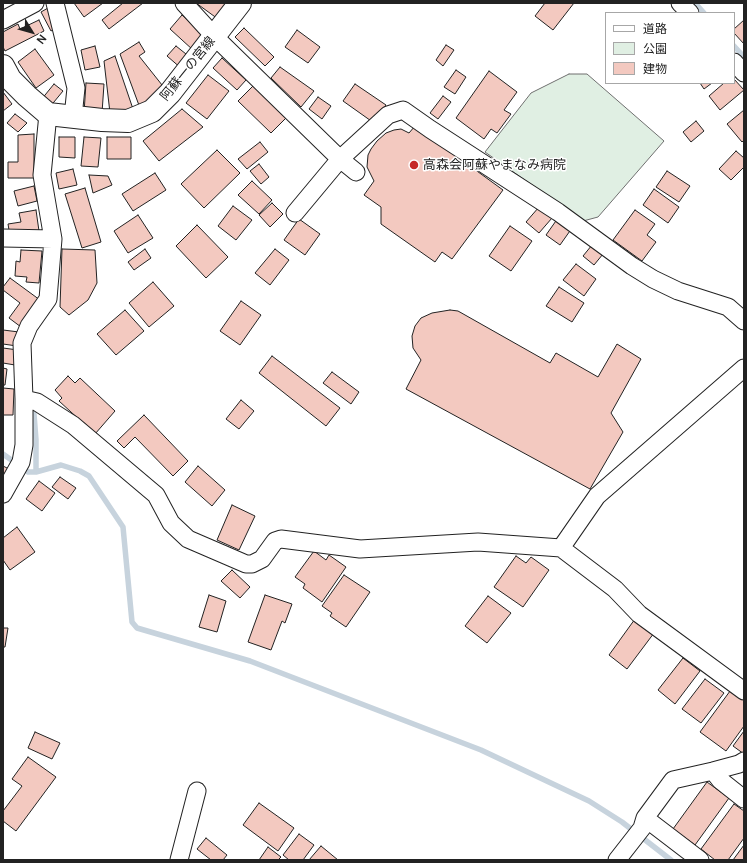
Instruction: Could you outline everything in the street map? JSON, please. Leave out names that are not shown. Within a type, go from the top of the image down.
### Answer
[{"type":"main road","name":"阿蘇一の宮線","points":[[48,114],[102,120],[128,121],[152,111],[170,93],[240,3]]},
{"type":"main road","points":[[3,66],[10,79],[48,114]]},
{"type":"street","points":[[3,20],[35,3]]},
{"type":"street","points":[[55,3],[76,88],[73,116]]},
{"type":"street","points":[[184,3],[214,36],[340,159],[356,172]]},
{"type":"street","points":[[735,63],[744,73]]},
{"type":"street","points":[[295,213],[340,159],[388,115],[403,110],[558,212],[632,266],[678,291],[728,307],[744,321]]},
{"type":"street","points":[[3,494],[19,466],[24,445],[22,343],[29,326],[48,299],[53,239],[42,175],[48,114]]},
{"type":"street","points":[[3,238],[53,239]]},
{"type":"street","points":[[561,548],[597,496],[744,368]]},
{"type":"street","points":[[24,399],[37,402],[73,425],[156,495],[171,523],[188,539],[246,564],[252,564],[262,559],[275,541],[281,539],[360,549],[478,542],[561,548],[615,589],[638,614],[744,691]]},
{"type":"street","points":[[622,854],[673,780],[713,771],[744,761]]},
{"type":"street","points":[[713,771],[720,780],[744,799]]},
{"type":"street","points":[[178,860],[197,791]]},
{"type":"street","points":[[644,823],[700,860]]},
{"type":"green space","points":[[569,74],[587,74],[664,141],[598,217],[583,221],[485,152],[531,93]]},
{"type":"building","points":[[74,3],[103,3],[84,17]]},
{"type":"building","points":[[123,3],[143,3],[109,29],[102,20]]},
{"type":"building","points":[[196,3],[229,3],[218,19]]},
{"type":"building","points":[[545,3],[574,3],[553,30],[535,16]]},
{"type":"building","points":[[48,8],[58,27],[51,31],[41,12]]},
{"type":"building","points":[[182,15],[205,36],[193,50],[170,29]]},
{"type":"building","points":[[39,20],[44,31],[5,51],[3,47],[3,32],[18,24],[20,29]]},
{"type":"building","points":[[744,20],[744,44],[735,34],[735,28]]},
{"type":"building","points":[[244,28],[274,57],[265,66],[235,37]]},
{"type":"building","points":[[297,30],[320,47],[308,63],[285,47]]},
{"type":"building","points":[[139,42],[145,52],[139,56],[166,90],[140,108],[120,54]]},
{"type":"building","points":[[446,45],[454,50],[443,66],[436,60]]},
{"type":"building","points":[[95,46],[100,67],[85,70],[81,50]]},
{"type":"building","points":[[176,46],[191,58],[182,69],[167,56]]},
{"type":"building","points":[[35,49],[54,75],[36,88],[18,62]]},
{"type":"building","points":[[115,56],[133,109],[110,113],[104,61]]},
{"type":"building","points":[[222,58],[246,80],[237,90],[213,68]]},
{"type":"building","points":[[280,67],[314,91],[301,107],[271,78]]},
{"type":"building","points":[[456,70],[466,77],[455,94],[444,87]]},
{"type":"building","points":[[489,71],[517,92],[504,110],[511,114],[497,133],[491,129],[484,139],[456,118]]},
{"type":"building","points":[[208,75],[229,91],[207,119],[186,103]]},
{"type":"building","points":[[735,80],[744,90],[720,110],[709,96],[723,84],[735,84]]},
{"type":"building","points":[[86,83],[104,84],[102,113],[84,113]]},
{"type":"building","points":[[54,84],[63,91],[49,108],[41,100]]},
{"type":"building","points":[[355,84],[386,105],[374,123],[343,101]]},
{"type":"building","points":[[701,84],[711,84],[704,89]]},
{"type":"building","points":[[253,86],[286,118],[271,133],[238,101]]},
{"type":"building","points":[[3,92],[12,104],[3,111]]},
{"type":"building","points":[[443,96],[451,102],[438,119],[430,113]]},
{"type":"building","points":[[318,97],[331,106],[322,119],[309,109]]},
{"type":"building","points":[[182,109],[203,127],[159,161],[143,141]]},
{"type":"building","points":[[744,110],[744,140],[742,142],[727,124]]},
{"type":"building","points":[[15,114],[27,123],[18,132],[7,123]]},
{"type":"building","points":[[696,121],[704,131],[691,142],[683,132]]},
{"type":"building","points":[[415,126],[503,190],[452,259],[442,252],[435,262],[381,224],[381,207],[364,195],[374,181],[367,167],[368,155],[371,149],[386,133],[401,129],[409,133]]},
{"type":"building","points":[[34,134],[34,178],[8,178],[8,162],[18,162],[18,135]]},
{"type":"building","points":[[59,137],[75,137],[75,158],[59,157]]},
{"type":"building","points":[[84,137],[101,138],[98,167],[81,166]]},
{"type":"building","points":[[107,137],[131,137],[131,159],[107,159]]},
{"type":"building","points":[[260,142],[268,152],[247,169],[238,159]]},
{"type":"building","points":[[217,150],[240,173],[204,208],[181,184]]},
{"type":"building","points":[[736,151],[744,158],[744,167],[731,180],[719,169]]},
{"type":"building","points":[[259,164],[269,177],[261,184],[250,171]]},
{"type":"building","points":[[73,169],[77,185],[59,189],[56,173]]},
{"type":"building","points":[[667,171],[690,186],[679,202],[656,187]]},
{"type":"building","points":[[155,173],[166,190],[133,211],[122,194]]},
{"type":"building","points":[[89,175],[108,176],[112,185],[93,193]]},
{"type":"building","points":[[252,181],[272,200],[259,214],[238,195]]},
{"type":"building","points":[[34,186],[37,201],[18,206],[14,191]]},
{"type":"building","points":[[85,188],[101,242],[82,248],[65,194]]},
{"type":"building","points":[[654,189],[679,207],[668,223],[643,205]]},
{"type":"building","points":[[272,203],[283,214],[270,227],[259,215]]},
{"type":"building","points":[[233,206],[252,220],[236,240],[218,226]]},
{"type":"building","points":[[539,207],[552,218],[539,233],[526,222]]},
{"type":"building","points":[[36,210],[39,231],[10,236],[8,224],[21,222],[19,213]]},
{"type":"building","points":[[635,210],[655,224],[647,235],[656,242],[642,261],[613,240]]},
{"type":"building","points":[[138,215],[153,238],[128,253],[114,231]]},
{"type":"building","points":[[558,218],[572,228],[560,245],[546,235]]},
{"type":"building","points":[[299,219],[320,234],[305,255],[284,240]]},
{"type":"building","points":[[197,225],[228,257],[206,278],[176,246]]},
{"type":"building","points":[[510,226],[532,241],[511,271],[489,256]]},
{"type":"building","points":[[592,245],[603,254],[594,265],[583,256]]},
{"type":"building","points":[[62,249],[95,250],[97,283],[88,300],[69,315],[60,307]]},
{"type":"building","points":[[145,249],[151,258],[134,270],[128,262]]},
{"type":"building","points":[[275,249],[289,260],[270,285],[255,273]]},
{"type":"building","points":[[21,250],[42,251],[39,283],[26,282],[27,277],[15,276],[16,261],[20,262]]},
{"type":"building","points":[[576,264],[596,279],[584,296],[563,280]]},
{"type":"building","points":[[10,278],[40,300],[21,327],[9,318],[20,303],[3,290],[3,287]]},
{"type":"building","points":[[153,282],[174,306],[149,327],[129,303]]},
{"type":"building","points":[[559,287],[584,303],[572,322],[546,306]]},
{"type":"building","points":[[241,301],[261,315],[240,345],[220,331]]},
{"type":"building","points":[[125,310],[144,331],[116,355],[97,334]]},
{"type":"building","points":[[450,310],[458,311],[550,363],[556,353],[598,377],[617,344],[641,359],[611,413],[623,432],[590,489],[406,389],[421,360],[413,348],[412,336],[415,326],[421,318],[432,313]]},
{"type":"building","points":[[3,330],[19,332],[17,346],[3,344]]},
{"type":"building","points":[[3,348],[18,350],[15,365],[3,363]]},
{"type":"building","points":[[272,356],[340,408],[326,426],[259,373]]},
{"type":"building","points":[[3,368],[7,369],[5,385],[3,385]]},
{"type":"building","points":[[332,372],[359,392],[351,404],[323,383]]},
{"type":"building","points":[[68,376],[75,383],[80,378],[115,411],[95,434],[59,401],[62,398],[55,390]]},
{"type":"building","points":[[3,388],[14,389],[13,415],[3,415]]},
{"type":"building","points":[[241,400],[254,411],[239,429],[226,419]]},
{"type":"building","points":[[144,415],[188,461],[173,476],[135,437],[124,448],[117,441]]},
{"type":"building","points":[[3,466],[9,469],[3,480]]},
{"type":"building","points":[[198,466],[225,490],[212,506],[185,482]]},
{"type":"building","points":[[60,477],[76,488],[68,499],[52,487]]},
{"type":"building","points":[[39,481],[55,493],[42,511],[26,499]]},
{"type":"building","points":[[232,505],[255,516],[239,550],[217,540]]},
{"type":"building","points":[[17,527],[35,552],[10,570],[3,560],[3,538]]},
{"type":"building","points":[[314,551],[326,560],[329,555],[346,567],[322,602],[303,588],[305,584],[295,577]]},
{"type":"building","points":[[516,556],[526,563],[531,557],[549,570],[523,607],[494,587]]},
{"type":"building","points":[[232,570],[250,587],[240,598],[221,581]]},
{"type":"building","points":[[344,575],[370,592],[346,627],[330,616],[332,613],[322,606]]},
{"type":"building","points":[[209,595],[226,601],[217,632],[199,627]]},
{"type":"building","points":[[265,595],[292,604],[285,623],[282,621],[271,650],[248,642]]},
{"type":"building","points":[[488,596],[511,613],[487,643],[465,626]]},
{"type":"building","points":[[635,619],[654,633],[627,669],[609,655]]},
{"type":"building","points":[[3,628],[8,628],[5,647],[3,647]]},
{"type":"building","points":[[683,658],[700,671],[675,704],[658,690]]},
{"type":"building","points":[[705,679],[724,693],[701,723],[682,709]]},
{"type":"building","points":[[733,687],[744,695],[744,726],[726,751],[700,732]]},
{"type":"building","points":[[744,731],[744,754],[733,746]]},
{"type":"building","points":[[35,732],[60,743],[52,759],[28,748]]},
{"type":"building","points":[[28,757],[56,777],[16,831],[3,821],[3,811],[22,786],[12,779]]},
{"type":"building","points":[[707,782],[729,798],[695,845],[673,829]]},
{"type":"building","points":[[259,803],[294,828],[278,851],[243,825]]},
{"type":"building","points":[[734,804],[744,811],[744,838],[728,860],[715,860],[701,849]]},
{"type":"building","points":[[299,834],[314,845],[303,860],[289,860],[283,855]]},
{"type":"building","points":[[206,838],[227,855],[223,860],[211,860],[197,849]]},
{"type":"building","points":[[744,845],[744,860],[733,860]]},
{"type":"building","points":[[321,846],[338,860],[309,860]]},
{"type":"building","points":[[268,847],[281,857],[278,860],[259,860]]},
{"type":"waterway","points":[[695,3],[703,12]]},
{"type":"waterway","points":[[735,47],[744,57]]},
{"type":"waterway","points":[[34,414],[36,472],[61,465],[80,471],[89,476],[123,527],[132,622],[137,628],[250,661],[481,750],[589,801],[622,822],[671,860]]},
{"type":"waterway","points":[[3,454],[28,472],[36,472]]},
{"type":"place","name":"高森会阿蘇やまなみ病院","points":[[414,165]]}]
